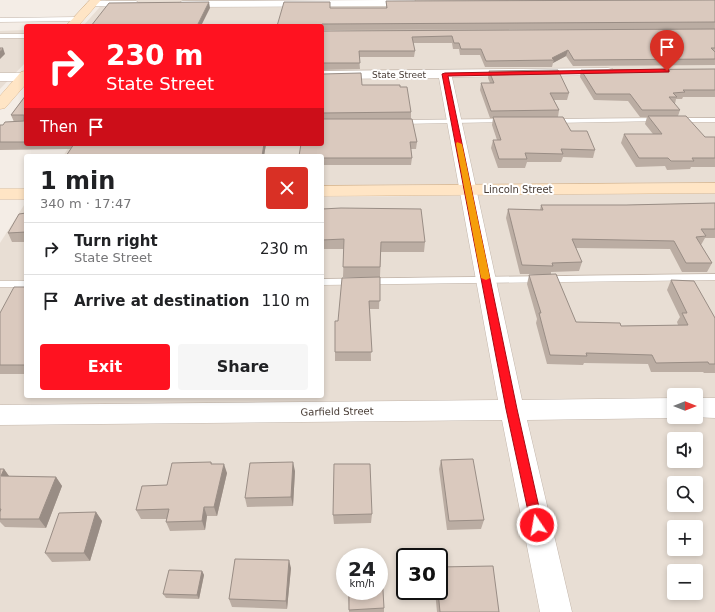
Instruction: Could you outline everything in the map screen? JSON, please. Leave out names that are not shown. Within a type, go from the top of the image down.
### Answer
[{"type":"main road","points":[[75,23],[94,2]]},
{"type":"main road","points":[[0,105],[24,78]]},
{"type":"main road","name":"Lincoln Street","points":[[324,191],[715,188]]},
{"type":"main road","points":[[0,194],[24,194]]},
{"type":"street","points":[[94,2],[148,4]]},
{"type":"street","points":[[172,4],[428,2]]},
{"type":"street","name":"State Street","points":[[324,75],[620,72]]},
{"type":"street","points":[[445,74],[512,409],[556,612]]},
{"type":"street","points":[[0,77],[24,76]]},
{"type":"street","name":"Garfield Street","points":[[0,415],[667,408]]},
{"type":"street","points":[[703,408],[715,408]]},
{"type":"lane","points":[[0,20],[75,23]]},
{"type":"lane","points":[[0,36],[24,36]]},
{"type":"lane","points":[[542,121],[664,120]]},
{"type":"lane","points":[[672,120],[715,120]]},
{"type":"lane","points":[[388,122],[512,121]]},
{"type":"lane","points":[[324,282],[486,278],[715,277]]},
{"type":"lane","points":[[0,284],[24,284]]},
{"type":"shaded area","points":[[106,0],[715,0],[715,183],[324,186],[324,154],[64,154],[70,146],[324,146],[324,24],[85,24]]},
{"type":"shaded area","points":[[24,30],[24,64],[0,89],[0,31]]},
{"type":"shaded area","points":[[715,193],[715,612],[0,612],[0,243],[24,205],[24,398],[324,398],[324,197]]},
{"type":"building","points":[[715,0],[715,22],[278,24],[284,2],[330,2],[330,8],[387,8],[386,1]]},
{"type":"building","points":[[209,2],[198,24],[93,24],[109,3]]},
{"type":"building","points":[[715,29],[715,48],[711,48],[715,52],[715,59],[574,60],[568,50],[552,58],[554,60],[486,61],[481,49],[461,49],[459,43],[454,43],[452,36],[412,37],[415,51],[359,51],[360,63],[324,63],[324,31]]},
{"type":"building","points":[[715,69],[715,90],[683,90],[685,92],[673,93],[677,97],[669,97],[680,110],[642,110],[630,94],[596,94],[581,70]]},
{"type":"building","points":[[558,70],[569,93],[550,93],[559,110],[491,111],[481,83],[494,83],[489,71]]},
{"type":"building","points":[[361,73],[362,85],[400,85],[400,87],[407,87],[411,112],[324,113],[324,74]]},
{"type":"building","points":[[24,98],[24,115],[11,115]]},
{"type":"building","points":[[648,116],[686,116],[705,137],[715,137],[715,158],[692,158],[694,161],[671,161],[668,158],[639,158],[624,134],[662,134]]},
{"type":"building","points":[[493,117],[563,117],[571,131],[587,131],[595,150],[561,149],[563,154],[525,153],[527,159],[499,159],[493,140],[501,140]]},
{"type":"building","points":[[324,119],[412,119],[417,142],[410,142],[412,158],[324,158],[324,154],[299,154],[301,146],[324,146]]},
{"type":"building","points":[[24,121],[24,142],[0,142],[0,125],[3,125],[5,122]]},
{"type":"building","points":[[73,146],[264,146],[262,154],[67,154]]},
{"type":"building","points":[[715,203],[715,229],[701,229],[706,236],[696,237],[712,263],[686,263],[674,241],[572,239],[582,262],[552,263],[553,266],[522,265],[508,209],[543,210],[541,205]]},
{"type":"building","points":[[324,209],[421,209],[425,242],[381,242],[380,267],[343,267],[344,239],[324,240]]},
{"type":"building","points":[[24,213],[24,232],[8,233],[19,214]]},
{"type":"building","points":[[556,274],[576,322],[620,323],[621,326],[688,325],[682,313],[687,313],[671,280],[694,281],[715,318],[715,364],[709,364],[708,362],[656,363],[652,355],[586,353],[587,356],[550,355],[539,313],[541,313],[529,275]]},
{"type":"building","points":[[380,277],[380,301],[369,301],[372,352],[335,352],[335,321],[338,321],[342,278]]},
{"type":"building","points":[[14,287],[24,287],[24,365],[0,365],[0,313]]},
{"type":"building","points":[[473,459],[484,520],[449,521],[441,460]]},
{"type":"building","points":[[211,462],[211,464],[224,464],[214,507],[204,507],[202,521],[166,522],[169,509],[136,510],[142,486],[167,485],[172,463]]},
{"type":"building","points":[[293,462],[291,497],[245,498],[250,463]]},
{"type":"building","points":[[334,464],[370,464],[372,514],[333,515]]},
{"type":"building","points":[[0,469],[4,469],[1,476],[56,477],[39,519],[0,519]]},
{"type":"building","points":[[96,512],[84,553],[45,553],[59,513]]},
{"type":"building","points":[[235,559],[289,560],[286,601],[229,599]]},
{"type":"building","points":[[493,566],[499,612],[440,612],[439,600],[448,600],[448,567]]},
{"type":"building","points":[[169,570],[202,571],[197,595],[163,594]]},
{"type":"building","points":[[349,600],[384,600],[384,608],[349,610]]},
{"type":"slow traffic","points":[[459,144],[486,278]]},
{"type":"route","points":[[537,525],[512,409],[445,74],[667,71]]}]
